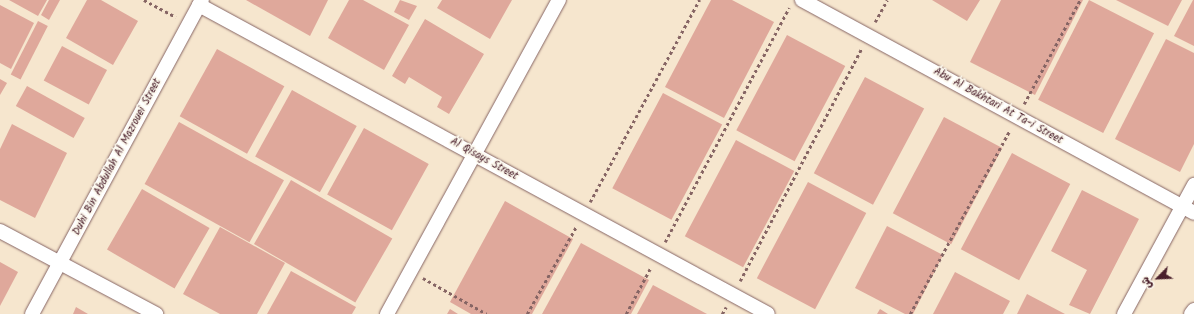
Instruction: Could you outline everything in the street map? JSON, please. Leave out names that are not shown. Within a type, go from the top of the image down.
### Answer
[{"type":"street","points":[[387,314],[559,0]]},
{"type":"street","name":"Abu Al Bakhtari At Ta-i Street","points":[[802,0],[1188,210]]},
{"type":"street","name":"Duhi Bin Abdullah Al Mazrouei Street","points":[[32,314],[200,2]]},
{"type":"street","name":"Al Qisays Street","points":[[200,2],[583,214],[768,314]]},
{"type":"street","points":[[1124,314],[1188,210],[1194,184]]},
{"type":"street","points":[[0,231],[59,264],[156,314]]},
{"type":"street","points":[[1191,314],[1194,310]]},
{"type":"path","points":[[144,0],[189,24]]},
{"type":"path","points":[[526,314],[583,214],[699,0]]},
{"type":"path","points":[[626,314],[793,0]]},
{"type":"path","points":[[722,314],[887,0]]},
{"type":"path","points":[[910,314],[1080,0]]},
{"type":"path","points":[[410,271],[487,314]]},
{"type":"building","points":[[9,0],[47,0],[38,16]]},
{"type":"building","points":[[49,0],[60,0],[49,20],[41,15]]},
{"type":"building","points":[[87,0],[101,0],[138,21],[113,65],[66,38]]},
{"type":"building","points":[[246,0],[328,0],[310,36]]},
{"type":"building","points":[[349,0],[363,0],[409,25],[384,70],[328,38]]},
{"type":"building","points":[[400,0],[417,6],[409,20],[394,12]]},
{"type":"building","points":[[442,0],[512,0],[490,39],[437,8]]},
{"type":"building","points":[[711,0],[732,0],[774,22],[724,118],[665,87]]},
{"type":"building","points":[[932,0],[980,0],[967,21]]},
{"type":"building","points":[[1001,0],[1083,0],[1035,95],[970,62]]},
{"type":"building","points":[[1089,0],[1154,33],[1103,133],[1038,100]]},
{"type":"building","points":[[1116,0],[1182,0],[1168,26]]},
{"type":"building","points":[[1194,0],[1194,46],[1174,36]]},
{"type":"building","points":[[0,5],[34,23],[11,69],[0,63]]},
{"type":"building","points":[[425,19],[484,54],[449,114],[437,107],[442,97],[409,77],[405,84],[392,76]]},
{"type":"building","points":[[38,21],[48,26],[21,79],[11,74]]},
{"type":"building","points":[[787,35],[845,66],[795,161],[736,130]]},
{"type":"building","points":[[1166,39],[1194,53],[1194,144],[1180,172],[1115,139]]},
{"type":"building","points":[[62,46],[107,70],[89,104],[44,80]]},
{"type":"building","points":[[217,49],[284,86],[247,154],[180,116]]},
{"type":"building","points":[[865,77],[924,108],[873,205],[814,173]]},
{"type":"building","points":[[0,79],[7,83],[0,95]]},
{"type":"building","points":[[27,86],[85,118],[74,138],[16,106]]},
{"type":"building","points":[[292,90],[357,126],[320,192],[255,156]]},
{"type":"building","points":[[663,93],[722,124],[671,220],[612,188]]},
{"type":"building","points":[[944,117],[1002,148],[951,244],[893,213]]},
{"type":"building","points":[[179,122],[284,180],[250,242],[145,184]]},
{"type":"building","points":[[12,124],[67,153],[35,218],[0,200],[0,149]]},
{"type":"building","points":[[364,128],[429,164],[392,230],[327,194]]},
{"type":"building","points":[[736,140],[794,171],[743,267],[685,236]]},
{"type":"building","points":[[1012,153],[1070,184],[1019,280],[961,249]]},
{"type":"building","points":[[291,180],[392,239],[355,303],[254,244]]},
{"type":"building","points":[[808,182],[866,213],[815,309],[757,278]]},
{"type":"building","points":[[142,189],[210,228],[175,289],[107,250]]},
{"type":"building","points":[[1082,190],[1139,219],[1090,314],[1069,305],[1087,270],[1051,251]]},
{"type":"building","points":[[505,201],[573,239],[532,314],[471,314],[450,302]]},
{"type":"building","points":[[887,226],[943,255],[913,314],[905,314],[855,288]]},
{"type":"building","points":[[220,227],[285,263],[257,314],[220,314],[183,294]]},
{"type":"building","points":[[581,243],[649,280],[631,314],[542,314]]},
{"type":"building","points":[[0,262],[18,272],[0,306]]},
{"type":"building","points":[[291,271],[356,307],[352,314],[267,314]]},
{"type":"building","points":[[955,272],[1010,301],[1003,314],[933,314]]},
{"type":"building","points":[[653,285],[707,314],[637,314]]},
{"type":"building","points":[[1027,294],[1065,314],[1017,314]]},
{"type":"building","points":[[76,307],[88,314],[73,314]]},
{"type":"building","points":[[450,309],[458,314],[447,314]]},
{"type":"building","points":[[880,309],[888,314],[877,314]]}]
